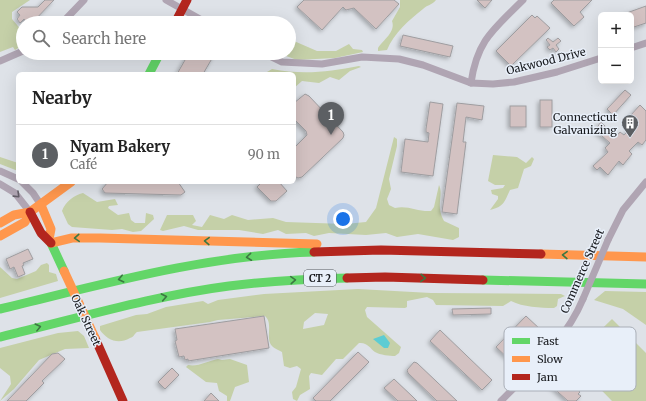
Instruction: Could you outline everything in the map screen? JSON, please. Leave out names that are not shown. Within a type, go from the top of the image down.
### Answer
[{"type":"main road","points":[[179,16],[185,4]]},
{"type":"main road","points":[[150,72],[156,60]]},
{"type":"main road","points":[[0,223],[14,215],[30,212],[68,184]]},
{"type":"main road","name":"Oak Street","points":[[41,205],[51,229],[50,241]]},
{"type":"main road","points":[[0,236],[25,222],[30,212]]},
{"type":"main road","name":"Oak Street","points":[[30,212],[41,233],[50,241],[123,401]]},
{"type":"main road","points":[[50,241],[72,238],[100,238],[318,244],[371,250]]},
{"type":"main road","points":[[0,309],[120,279],[212,261],[290,253],[371,250],[646,257]]},
{"type":"main road","name":"CT 2","points":[[0,337],[165,297],[228,286],[286,280],[385,277],[646,284]]},
{"type":"street","points":[[69,16],[84,0]]},
{"type":"street","points":[[166,0],[185,4],[199,16]]},
{"type":"street","points":[[471,83],[473,70],[482,45],[490,33],[523,0]]},
{"type":"street","points":[[634,47],[646,43]]},
{"type":"street","points":[[0,61],[16,54]]},
{"type":"street","name":"Oakwood Drive","points":[[278,60],[282,62],[322,64],[362,57],[399,59],[423,65],[471,83],[514,82],[556,72],[598,59]]},
{"type":"street","points":[[0,171],[16,178]]},
{"type":"street","name":"Commerce Street","points":[[569,327],[576,315],[608,240],[622,212],[646,182]]},
{"type":"street","points":[[0,184],[15,193],[30,212]]},
{"type":"street","points":[[24,184],[33,193],[41,205]]},
{"type":"street","name":"Commerce Street","points":[[501,401],[511,391]]},
{"type":"green space","points":[[0,0],[30,0],[12,12],[12,19],[16,24],[16,49],[13,47],[0,52]]},
{"type":"green space","points":[[400,0],[436,0],[402,27],[387,50],[378,51],[378,48],[391,32],[393,25],[392,21],[400,7]]},
{"type":"green space","points":[[296,42],[317,51],[336,51],[349,44],[353,49],[362,50],[363,52],[335,58],[297,60]]},
{"type":"green space","points":[[359,66],[361,67],[350,71],[339,80],[330,77],[319,83],[302,81],[296,86],[296,72],[337,70]]},
{"type":"green space","points":[[272,69],[294,72],[267,72]]},
{"type":"green space","points":[[394,137],[397,139],[397,146],[389,179],[391,189],[387,199],[389,205],[395,208],[404,207],[422,211],[431,211],[434,207],[439,185],[441,193],[441,215],[444,221],[459,228],[459,237],[453,240],[418,234],[397,237],[386,233],[366,235],[329,233],[314,236],[306,233],[286,234],[278,230],[263,234],[239,230],[198,230],[184,226],[163,231],[160,230],[167,215],[193,215],[196,221],[192,225],[202,227],[210,215],[224,219],[232,215],[248,220],[273,218],[286,222],[345,224],[366,222],[376,208]]},
{"type":"green space","points":[[493,155],[517,157],[526,163],[532,157],[534,159],[531,166],[524,169],[518,188],[510,190],[505,201],[499,207],[490,210],[498,199],[498,196],[492,194],[491,190],[503,188],[505,185],[495,185],[488,181]]},
{"type":"green space","points":[[0,157],[16,162],[16,170],[0,164]]},
{"type":"green space","points":[[83,193],[97,202],[115,199],[118,205],[109,206],[108,208],[118,215],[129,213],[131,220],[135,223],[145,223],[146,213],[153,215],[154,219],[141,231],[133,232],[122,229],[112,230],[72,227],[68,224],[62,211],[70,199]]},
{"type":"green space","points":[[47,263],[49,265],[49,272],[56,274],[58,281],[0,298],[0,267],[12,278],[17,279],[36,271],[41,265]]},
{"type":"green space","points":[[358,289],[431,293],[561,294],[565,296],[558,299],[557,306],[554,308],[526,306],[511,301],[503,306],[436,305],[433,300],[427,297],[407,301],[407,307],[405,308],[367,307],[365,310],[367,317],[401,347],[399,353],[395,356],[382,355],[375,352],[366,344],[359,343],[343,359],[336,359],[322,375],[311,373],[309,376],[310,389],[300,395],[297,401],[293,399],[292,392],[296,387],[301,369],[297,366],[290,368],[284,366],[282,352],[270,344],[269,323],[265,316],[218,320],[137,332],[131,338],[121,341],[109,339],[100,330],[100,326],[136,315],[147,314],[166,307],[203,301],[208,304],[218,300],[264,294]],"holes":[[[315,313],[328,314],[324,325],[303,329],[304,322]]]},
{"type":"green space","points":[[605,291],[646,292],[646,325],[623,309],[594,300]]},
{"type":"green space","points":[[612,319],[620,327],[604,327]]},
{"type":"green space","points":[[78,331],[84,336],[89,348],[65,349],[39,360],[14,389],[0,401],[11,384],[10,376],[0,368],[0,348],[58,333]]},
{"type":"green space","points":[[636,343],[646,353],[646,401],[612,401],[602,391],[636,391]]},
{"type":"green space","points":[[218,359],[230,359],[247,365],[249,382],[235,387],[230,401],[227,401],[227,396],[219,391],[217,383],[206,382],[186,367],[188,365],[199,365]]},
{"type":"water","points":[[384,335],[390,343],[388,348],[384,348],[373,339]]},
{"type":"building","points":[[45,0],[54,0],[39,16],[19,16],[17,12],[22,7],[38,7]]},
{"type":"building","points":[[304,0],[394,0],[399,4],[376,29],[354,8],[346,10],[343,7],[322,30],[297,7]]},
{"type":"building","points":[[477,0],[492,0],[485,8]]},
{"type":"building","points":[[554,0],[592,0],[580,12],[584,17],[574,26],[551,3]]},
{"type":"building","points":[[646,6],[646,23],[634,27],[634,12],[629,12]]},
{"type":"building","points":[[532,15],[535,18],[537,16],[550,28],[511,66],[496,51]]},
{"type":"building","points":[[403,35],[453,46],[450,57],[400,46]]},
{"type":"building","points":[[548,38],[553,42],[558,38],[561,41],[556,45],[559,49],[556,52],[553,48],[550,50],[547,47],[550,45],[546,40]]},
{"type":"building","points":[[185,60],[211,60],[204,72],[178,72]]},
{"type":"building","points":[[625,90],[631,95],[613,115],[607,109]]},
{"type":"building","points":[[305,94],[309,96],[343,132],[344,135],[343,138],[302,177],[298,178],[296,177],[296,146],[307,135],[306,131],[296,121],[296,101]]},
{"type":"building","points":[[540,100],[552,100],[552,127],[540,127]]},
{"type":"building","points":[[430,102],[443,104],[433,176],[401,172],[405,139],[428,142],[429,133],[426,132],[426,129]]},
{"type":"building","points":[[457,103],[484,106],[482,120],[466,117],[463,142],[466,142],[457,214],[442,212]]},
{"type":"building","name":"Connecticut Galvanizing","points":[[640,105],[646,111],[646,140],[642,145],[638,142],[629,151],[632,154],[623,165],[619,161],[608,175],[600,167],[597,170],[593,166],[608,152],[605,148],[610,143],[595,130],[601,122],[605,126],[604,128],[615,138],[620,132],[624,135],[636,122],[630,116]]},
{"type":"building","points":[[510,106],[526,106],[526,127],[510,127]]},
{"type":"building","points":[[106,184],[179,184],[185,192],[181,195],[105,193],[102,189]]},
{"type":"building","points":[[260,184],[281,184],[287,191],[276,201],[271,201],[257,187]]},
{"type":"building","points":[[28,249],[33,259],[23,263],[24,265],[22,266],[25,274],[18,277],[14,267],[10,269],[6,259]]},
{"type":"building","points":[[491,308],[491,314],[453,315],[452,309]]},
{"type":"building","points":[[264,316],[269,348],[188,361],[188,359],[185,360],[184,356],[179,357],[175,341],[177,340],[175,329]]},
{"type":"building","points":[[526,316],[538,327],[515,327]]},
{"type":"building","points":[[440,330],[492,380],[482,390],[430,341]]},
{"type":"building","points":[[504,339],[504,354],[496,347]]},
{"type":"building","points":[[358,352],[369,362],[330,401],[316,401],[313,398]]},
{"type":"building","points":[[58,353],[65,359],[42,381],[44,383],[26,401],[7,401],[52,354]]},
{"type":"building","points":[[414,362],[417,363],[457,401],[437,401],[408,373],[407,370]]},
{"type":"building","points":[[172,368],[179,375],[165,389],[158,382]]},
{"type":"building","points":[[394,379],[417,401],[398,401],[384,388]]},
{"type":"building","points":[[557,391],[580,392],[578,394],[581,396],[576,401],[568,401]]},
{"type":"building","points":[[211,393],[219,401],[204,401]]},
{"type":"traffic: fast","points":[[150,72],[156,60]]},
{"type":"traffic: fast","points":[[51,243],[64,271]]},
{"type":"traffic: fast","points":[[0,309],[156,272],[234,259],[274,254],[314,252]]},
{"type":"traffic: fast","points":[[0,337],[114,308],[200,290],[273,282],[347,278]]},
{"type":"traffic: fast","points":[[483,280],[646,284]]},
{"type":"traffic: slow","points":[[0,223],[14,215],[30,212],[68,184]]},
{"type":"traffic: slow","points":[[41,205],[51,229],[49,239]]},
{"type":"traffic: slow","points":[[0,236],[25,222],[30,212]]},
{"type":"traffic: slow","points":[[51,243],[72,238],[100,238],[317,244]]},
{"type":"traffic: slow","points":[[541,254],[646,257]]},
{"type":"traffic: slow","points":[[64,271],[95,338]]},
{"type":"traffic: jam","points":[[179,16],[187,0]]},
{"type":"traffic: jam","points":[[30,212],[41,233],[51,243]]},
{"type":"traffic: jam","points":[[314,252],[381,250],[541,254]]},
{"type":"traffic: jam","points":[[347,278],[385,277],[483,280]]},
{"type":"traffic: jam","points":[[95,338],[123,401]]},
{"type":"place","name":"Nyam Bakery","points":[[331,135]]},
{"type":"place","name":"Connecticut Galvanizing","points":[[630,138]]}]
